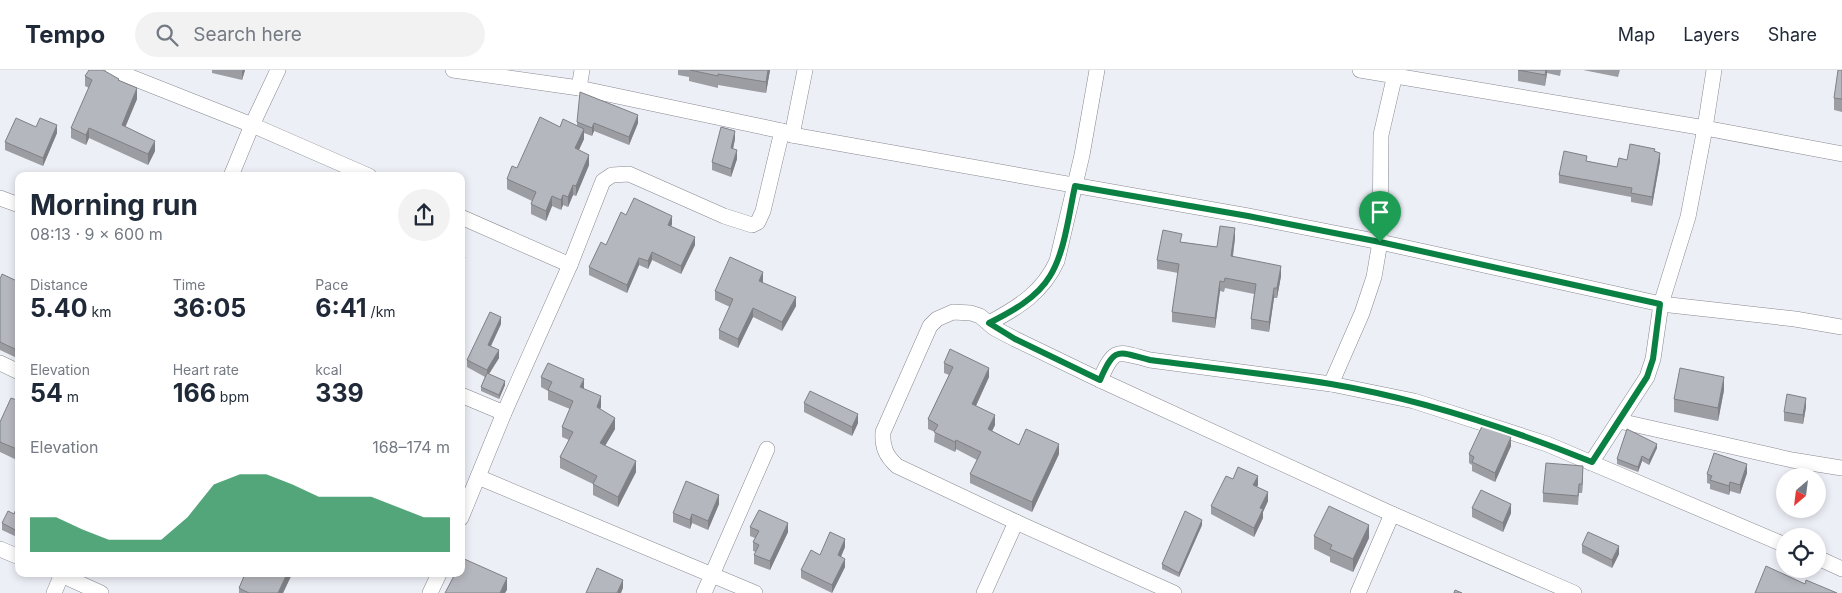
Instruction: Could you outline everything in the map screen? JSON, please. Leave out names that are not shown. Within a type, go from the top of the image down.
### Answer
[{"type":"street","points":[[114,70],[252,125],[360,172]]},
{"type":"street","points":[[233,172],[278,70]]},
{"type":"street","points":[[453,70],[579,88],[787,133],[1248,216],[1380,242],[1660,304],[1795,319],[1842,327]]},
{"type":"street","points":[[579,88],[582,70]]},
{"type":"street","points":[[465,508],[504,413],[570,264],[603,181],[612,175],[629,174],[736,221],[752,225],[758,222],[763,211],[805,70]]},
{"type":"street","points":[[989,323],[1009,313],[1040,289],[1058,261],[1075,186],[1097,70]]},
{"type":"street","points":[[1360,70],[1395,73],[1842,154]]},
{"type":"street","points":[[1592,462],[1647,377],[1653,359],[1660,304],[1688,217],[1714,70]]},
{"type":"street","points":[[1331,384],[1362,313],[1374,278],[1380,242],[1381,135],[1395,73]]},
{"type":"street","points":[[0,198],[15,204]]},
{"type":"street","points":[[465,219],[570,264]]},
{"type":"street","points":[[1174,593],[1016,522],[897,466],[890,460],[883,446],[883,432],[930,326],[944,315],[962,312],[980,316],[1015,339],[1100,380],[1392,514],[1574,593]]},
{"type":"street","points":[[1100,380],[1112,357],[1116,354],[1126,353],[1150,360],[1331,384],[1414,401],[1547,444],[1776,541]]},
{"type":"street","points":[[0,363],[15,370]]},
{"type":"street","points":[[465,397],[504,413]]},
{"type":"street","points":[[1619,421],[1792,460],[1842,468]]},
{"type":"street","points":[[704,593],[767,449]]},
{"type":"street","points":[[478,477],[755,593]]},
{"type":"street","points":[[1358,593],[1392,514]]},
{"type":"street","points":[[984,593],[1016,522]]},
{"type":"street","points":[[0,549],[15,555]]},
{"type":"street","points":[[1826,562],[1842,569]]},
{"type":"street","points":[[54,593],[60,577]]},
{"type":"street","points":[[67,577],[101,593]]},
{"type":"street","points":[[430,593],[437,577]]},
{"type":"building","points":[[89,70],[103,70],[118,80],[137,88],[122,125],[155,141],[148,154],[89,128],[86,135],[71,128],[92,80],[85,76]]},
{"type":"building","points":[[690,70],[768,70],[766,82],[718,74],[718,76]]},
{"type":"building","points":[[1518,70],[1546,70],[1545,75]]},
{"type":"building","points":[[1838,70],[1842,70],[1842,99],[1834,98]]},
{"type":"building","points":[[580,92],[638,115],[629,137],[594,123],[592,128],[577,122]]},
{"type":"building","points":[[540,117],[560,127],[563,119],[584,129],[575,148],[589,155],[576,186],[573,185],[568,197],[563,195],[561,200],[552,196],[546,211],[531,204],[536,192],[507,179],[512,166],[517,168]]},
{"type":"building","points":[[16,118],[36,127],[40,118],[57,125],[43,158],[5,142]]},
{"type":"building","points":[[721,127],[735,131],[731,148],[737,150],[731,169],[712,162]]},
{"type":"building","points":[[1630,144],[1655,149],[1654,151],[1660,153],[1652,197],[1631,193],[1632,188],[1559,175],[1564,151],[1587,156],[1586,161],[1617,167],[1619,158],[1627,160]]},
{"type":"building","points":[[634,198],[672,216],[668,225],[695,237],[681,266],[652,252],[648,261],[639,258],[627,285],[589,267],[601,242],[606,245],[621,212],[626,215]]},
{"type":"building","points":[[1220,226],[1235,228],[1231,256],[1281,266],[1277,288],[1274,288],[1269,322],[1251,319],[1256,284],[1225,278],[1224,282],[1220,281],[1215,318],[1172,312],[1179,264],[1157,260],[1163,230],[1182,234],[1180,242],[1217,247]]},
{"type":"building","points":[[730,257],[763,272],[759,281],[796,297],[782,322],[753,308],[738,339],[719,330],[733,299],[715,291]]},
{"type":"building","points":[[2,274],[15,280],[15,349],[0,342],[0,279]]},
{"type":"building","points":[[490,312],[501,317],[488,345],[499,350],[487,370],[467,360]]},
{"type":"building","points":[[950,349],[989,368],[972,404],[995,415],[988,429],[1019,445],[1026,429],[1059,444],[1032,502],[970,474],[981,452],[934,432],[938,425],[928,419],[953,367],[944,363]]},
{"type":"building","points":[[548,363],[584,379],[580,387],[601,396],[597,407],[615,418],[600,443],[636,461],[618,497],[593,484],[597,476],[560,457],[573,432],[562,427],[573,401],[548,390],[552,382],[541,377]]},
{"type":"building","points":[[1680,368],[1724,377],[1718,408],[1674,399]]},
{"type":"building","points":[[487,373],[505,381],[499,395],[481,387]]},
{"type":"building","points":[[810,391],[858,414],[852,427],[804,403]]},
{"type":"building","points":[[1787,394],[1806,398],[1803,415],[1784,412]]},
{"type":"building","points":[[11,398],[15,400],[15,448],[0,442],[0,422]]},
{"type":"building","points":[[1483,424],[1511,437],[1495,473],[1472,462],[1474,457],[1469,454]]},
{"type":"building","points":[[1627,429],[1657,444],[1649,460],[1642,456],[1638,467],[1617,459]]},
{"type":"building","points":[[1714,453],[1747,464],[1740,485],[1730,482],[1729,486],[1710,480],[1712,476],[1707,474]]},
{"type":"building","points":[[1546,463],[1583,466],[1582,484],[1579,484],[1578,496],[1543,493]]},
{"type":"building","points":[[1238,467],[1258,476],[1253,485],[1268,492],[1260,508],[1263,509],[1254,528],[1211,506],[1226,476],[1233,479]]},
{"type":"building","points":[[686,481],[719,495],[708,521],[692,514],[690,520],[673,513]]},
{"type":"building","points":[[1481,490],[1511,504],[1503,523],[1472,508]]},
{"type":"building","points":[[1329,506],[1369,525],[1353,559],[1330,549],[1332,545],[1314,536]]},
{"type":"building","points":[[759,510],[788,523],[770,561],[754,555],[759,545],[753,542],[759,531],[750,527]]},
{"type":"building","points":[[8,511],[14,514],[15,512],[15,530],[2,523]]},
{"type":"building","points":[[1185,511],[1202,520],[1179,573],[1162,564]]},
{"type":"building","points":[[830,532],[845,539],[838,555],[845,559],[832,585],[801,570],[811,550],[820,555]]},
{"type":"building","points":[[1588,532],[1619,546],[1612,560],[1582,545]]},
{"type":"building","points":[[465,559],[507,578],[500,593],[445,593],[453,577],[465,577]]},
{"type":"building","points":[[1766,566],[1776,571],[1776,578],[1792,578],[1805,584],[1806,580],[1837,593],[1755,593]]},
{"type":"building","points":[[597,568],[623,580],[617,593],[586,593]]},
{"type":"building","points":[[244,577],[286,577],[278,593],[249,593],[239,588]]},
{"type":"route","points":[[1075,186],[1248,216],[1380,242],[1660,304],[1653,359],[1647,377],[1592,462],[1547,444],[1414,401],[1331,384],[1150,360],[1126,353],[1116,354],[1109,360],[1100,380],[1015,339],[994,328],[989,323],[1009,313],[1026,300],[1040,289],[1050,276],[1058,261],[1075,186]]}]
